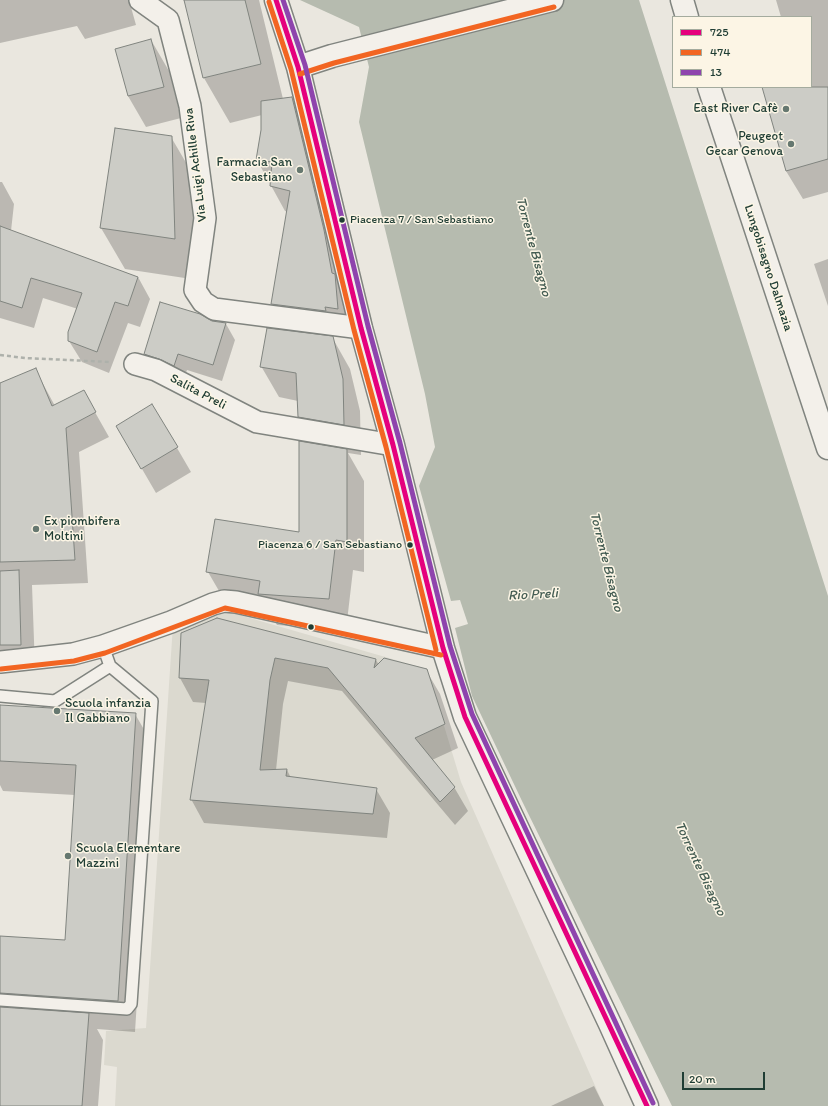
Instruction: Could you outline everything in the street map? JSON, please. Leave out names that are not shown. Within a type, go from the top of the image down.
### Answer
[{"type":"main road","points":[[276,0],[298,67],[443,648],[465,717],[610,1024],[647,1106]]},
{"type":"main road","points":[[298,67],[332,56],[552,0]]},
{"type":"main road","points":[[682,0],[687,16]]},
{"type":"main road","name":"Lungobisagno Dalmazia","points":[[709,88],[828,448]]},
{"type":"street","name":"Via Luigi Achille Riva","points":[[140,0],[168,20],[190,106],[205,218],[195,290],[203,302],[214,309],[362,328]]},
{"type":"street","name":"Salita Preli","points":[[135,364],[156,370],[257,422],[393,445]]},
{"type":"street","points":[[0,662],[73,654],[103,646],[171,622],[213,604],[224,601],[236,602],[443,648]]},
{"type":"lane","points":[[0,1000],[127,1008],[131,1004],[152,701],[110,666],[103,646]]},
{"type":"lane","points":[[0,696],[55,701],[110,666]]},
{"type":"path","points":[[0,356],[135,364]]},
{"type":"shaded area","points":[[215,608],[427,669],[461,782],[604,1106],[115,1106],[117,1067],[104,1065],[106,1031],[146,1028],[173,625]]},
{"type":"water","points":[[300,0],[639,0],[828,596],[828,1106],[672,1106],[522,801],[472,696],[455,628],[468,624],[460,600],[451,601],[419,486],[435,447],[425,394],[359,122],[369,67],[359,27]]},
{"type":"building","points":[[184,0],[245,0],[261,64],[203,78]]},
{"type":"building","points":[[151,39],[164,87],[128,96],[115,49]]},
{"type":"building","points":[[828,87],[828,159],[786,171],[762,88]]},
{"type":"building","points":[[292,97],[324,230],[332,273],[335,274],[338,309],[325,307],[326,311],[271,304],[290,191],[270,186],[272,162],[256,160],[261,130],[261,101]]},
{"type":"building","points":[[115,128],[172,136],[175,239],[100,228]]},
{"type":"building","points":[[0,226],[138,277],[128,306],[115,302],[97,352],[68,341],[68,332],[82,293],[31,278],[22,308],[0,301]]},
{"type":"building","points":[[160,302],[200,314],[212,321],[226,323],[213,365],[178,354],[174,366],[144,354]]},
{"type":"building","points":[[267,328],[333,336],[343,379],[344,425],[298,417],[296,373],[260,367]]},
{"type":"building","name":"Ex piombifera Moltini","points":[[36,368],[52,406],[84,390],[96,412],[66,428],[75,560],[0,562],[0,383]]},
{"type":"building","points":[[152,404],[178,447],[141,469],[116,426]]},
{"type":"building","points":[[299,441],[347,449],[347,542],[336,540],[329,599],[258,594],[260,581],[206,572],[215,519],[299,532]]},
{"type":"building","points":[[19,570],[21,645],[0,645],[0,571]]},
{"type":"building","points":[[217,618],[376,659],[374,668],[384,658],[427,669],[445,724],[415,738],[455,787],[440,802],[328,668],[275,658],[270,680],[260,770],[287,769],[286,776],[377,788],[373,814],[190,800],[209,680],[179,678],[181,633]]},
{"type":"building","points":[[0,705],[136,713],[118,1001],[0,993],[0,936],[65,940],[76,765],[0,761]]},
{"type":"building","points":[[0,1007],[89,1013],[82,1106],[0,1106]]},
{"type":"transit line","name":"725","points":[[276,0],[298,67],[361,328],[393,445],[443,648],[465,717],[647,1106]]},
{"type":"transit line","name":"13","points":[[283,0],[305,65],[368,326],[400,443],[450,646],[472,714],[653,1103]]},
{"type":"transit line","name":"474","points":[[269,2],[291,69],[354,330],[386,447],[436,650]]},
{"type":"transit line","name":"474","points":[[300,74],[334,63],[554,7]]},
{"type":"transit line","name":"474","points":[[1,669],[74,661],[105,653],[225,608],[441,655]]},
{"type":"place","name":"East River Cafè","points":[[786,109]]},
{"type":"place","name":"Peugeot Gecar Genova","points":[[791,144]]},
{"type":"place","name":"Farmacia San Sebastiano","points":[[300,170]]},
{"type":"place","name":"Piacenza 7 / San Sebastiano","points":[[342,220]]},
{"type":"place","name":"Ex piombifera Moltini","points":[[36,529]]},
{"type":"place","name":"Piacenza 6 / San Sebastiano","points":[[410,545]]},
{"type":"place","name":"Scuola infanzia Il Gabbiano","points":[[57,711]]},
{"type":"place","name":"Scuola Elementare Mazzini","points":[[68,856]]},
{"type":"water label","name":"Torrente Bisagno","points":[[533,247]]},
{"type":"water label","name":"Torrente Bisagno","points":[[606,562]]},
{"type":"water label","name":"Rio Preli","points":[[533,595]]},
{"type":"water label","name":"Torrente Bisagno","points":[[700,869]]}]
